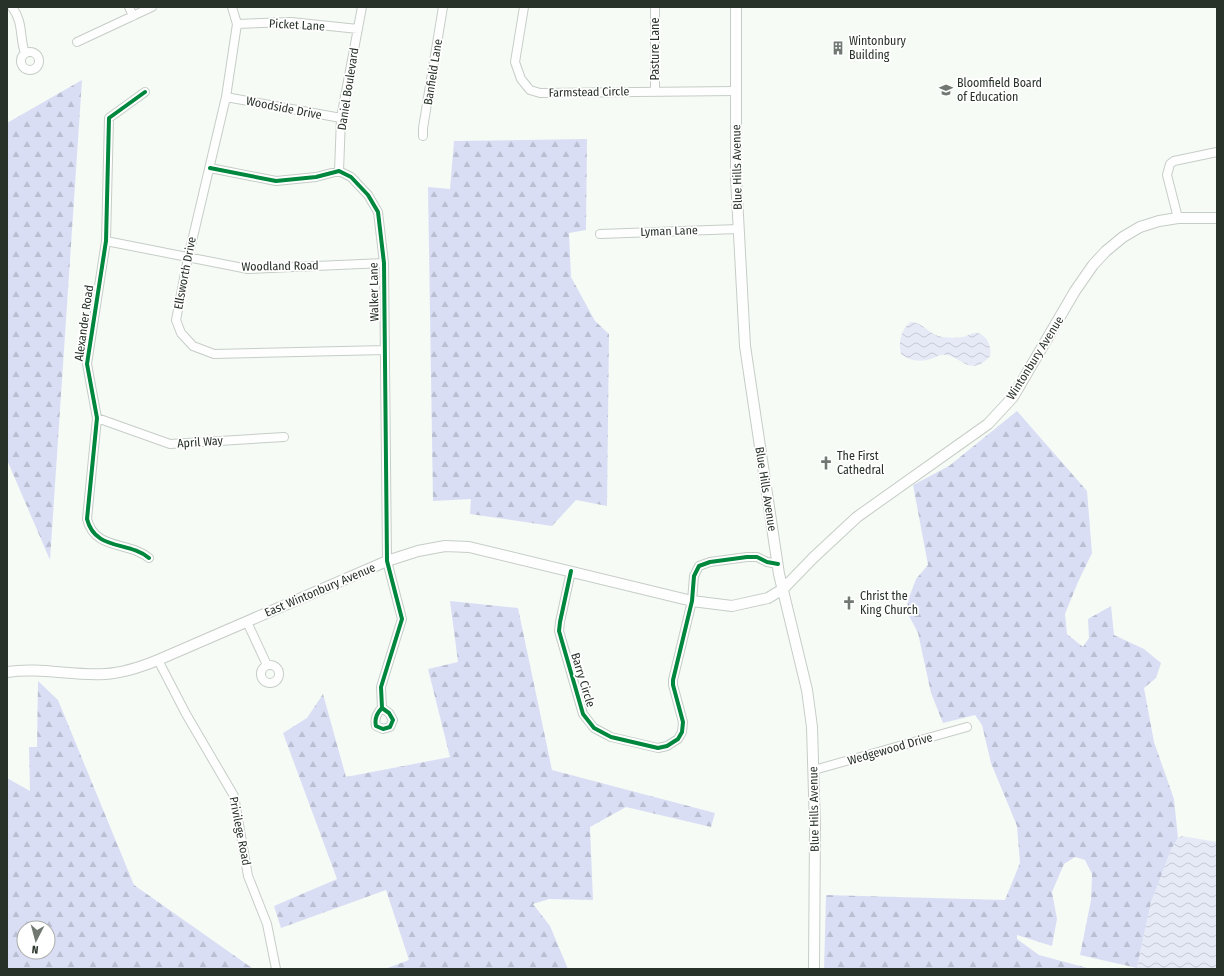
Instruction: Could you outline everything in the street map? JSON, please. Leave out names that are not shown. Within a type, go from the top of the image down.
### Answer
[{"type":"main road","name":"Blue Hills Avenue","points":[[736,7],[736,178],[745,346],[778,564],[807,690],[812,728],[814,770],[814,969]]},
{"type":"main road","name":"Wintonbury Avenue","points":[[783,589],[813,558],[857,517],[988,424],[1013,397],[1075,291],[1093,265],[1106,251],[1123,237],[1140,227],[1159,221],[1178,218],[1217,218]]},
{"type":"main road","name":"East Wintonbury Avenue","points":[[7,672],[34,670],[105,674],[133,669],[158,660],[387,561],[418,551],[445,546],[469,547],[692,601],[732,606],[768,598],[783,589]]},
{"type":"street","points":[[12,7],[21,26],[25,53]]},
{"type":"street","points":[[129,7],[133,16]]},
{"type":"street","points":[[77,42],[152,7]]},
{"type":"street","name":"Ellsworth Drive","points":[[232,7],[237,24],[226,97],[188,258],[176,320],[181,333],[193,346],[214,354],[385,350]]},
{"type":"street","name":"Daniel Boulevard","points":[[339,171],[341,118],[362,7]]},
{"type":"street","name":"Banfield Lane","points":[[424,136],[423,128],[443,7]]},
{"type":"street","name":"Farmstead Circle","points":[[524,7],[515,62],[520,79],[530,90],[540,93],[736,91]]},
{"type":"street","name":"Pasture Lane","points":[[655,7],[655,91]]},
{"type":"street","name":"Picket Lane","points":[[237,24],[291,22],[358,29]]},
{"type":"street","name":"Alexander Road","points":[[145,92],[109,118],[106,241],[87,364],[97,418],[87,519],[89,527],[94,534],[102,540],[143,553],[149,558]]},
{"type":"street","name":"Woodside Drive","points":[[226,97],[341,118]]},
{"type":"street","points":[[1178,218],[1167,175],[1170,164],[1174,161],[1217,152]]},
{"type":"street","points":[[210,168],[276,181],[316,177],[339,171]]},
{"type":"street","name":"Walker Lane","points":[[339,171],[351,177],[356,182],[368,195],[378,212],[384,263],[387,561],[402,619],[381,687],[382,708]]},
{"type":"street","name":"Lyman Lane","points":[[600,234],[738,229]]},
{"type":"street","name":"Woodland Road","points":[[106,241],[248,269],[384,263]]},
{"type":"street","name":"April Way","points":[[97,418],[170,444],[284,437]]},
{"type":"street","points":[[692,601],[696,572],[698,566],[702,564],[753,557],[778,564]]},
{"type":"street","name":"Barry Circle","points":[[571,571],[560,622],[560,638],[583,714],[594,728],[611,737],[658,748],[671,745],[679,738],[683,720],[672,680],[692,601]]},
{"type":"street","points":[[247,622],[267,665]]},
{"type":"street","name":"Privilege Road","points":[[158,660],[186,714],[234,796],[248,876],[267,924],[276,969]]},
{"type":"street","name":"Wedgewood Drive","points":[[814,770],[967,727]]},
{"type":"green space","points":[[82,80],[50,560],[7,460],[7,123]]},
{"type":"green space","points":[[587,139],[586,230],[569,233],[571,277],[595,321],[609,334],[607,506],[576,500],[552,526],[470,514],[471,499],[433,501],[428,187],[450,189],[454,141]]},
{"type":"green space","points":[[1017,411],[1087,491],[1092,553],[1065,614],[1067,634],[1083,647],[1089,638],[1088,619],[1111,606],[1114,635],[1144,649],[1161,663],[1156,678],[1144,688],[1154,742],[1174,799],[1178,838],[1171,850],[1151,903],[1137,968],[1080,955],[1091,900],[1092,874],[1085,860],[1075,857],[1064,864],[1052,892],[1057,919],[1052,946],[1017,935],[1017,939],[1039,955],[1091,969],[824,969],[826,895],[1005,900],[1020,863],[1017,826],[991,763],[982,725],[975,715],[943,723],[931,693],[918,633],[906,610],[916,579],[928,565],[913,485],[949,466]]},
{"type":"green space","points":[[450,601],[518,608],[552,770],[715,813],[711,827],[626,807],[590,827],[593,900],[549,899],[533,904],[550,926],[568,969],[385,969],[409,960],[386,890],[281,928],[274,906],[337,879],[283,733],[307,718],[323,694],[346,777],[450,757],[428,669],[458,662]]},
{"type":"green space","points":[[38,681],[58,700],[134,885],[252,968],[7,969],[7,778],[30,791],[29,747],[37,747]]},
{"type":"water","points":[[911,322],[921,325],[941,337],[960,337],[978,333],[987,339],[990,349],[990,356],[979,365],[974,366],[970,366],[953,357],[944,355],[925,360],[909,359],[901,354],[900,341],[905,328]]},
{"type":"water","points":[[1182,836],[1217,842],[1217,969],[1137,969],[1151,903],[1171,850],[1178,838]]},
{"type":"cycle path","points":[[145,92],[109,118],[106,241],[87,364],[97,418],[87,519],[91,529],[97,536],[105,541],[132,549],[149,558]]},
{"type":"cycle path","points":[[210,168],[276,181],[316,177],[339,171],[351,177],[368,195],[378,212],[384,263],[387,561],[402,619],[381,687],[382,708],[376,716],[375,721],[376,726],[383,729],[390,727],[393,720],[389,713],[382,708]]},
{"type":"cycle path","points":[[571,571],[559,631],[583,714],[594,728],[611,737],[658,748],[667,746],[678,739],[682,732],[683,722],[673,680],[692,601],[694,576],[699,566],[710,562],[747,557],[757,557],[767,562],[778,564]]},
{"type":"place","name":"Wintonbury Building","points":[[838,48]]},
{"type":"place","name":"Bloomfield Board of Education","points":[[946,90]]},
{"type":"place","name":"The First Cathedral","points":[[826,463]]},
{"type":"place","name":"Christ the King Church","points":[[849,603]]}]
